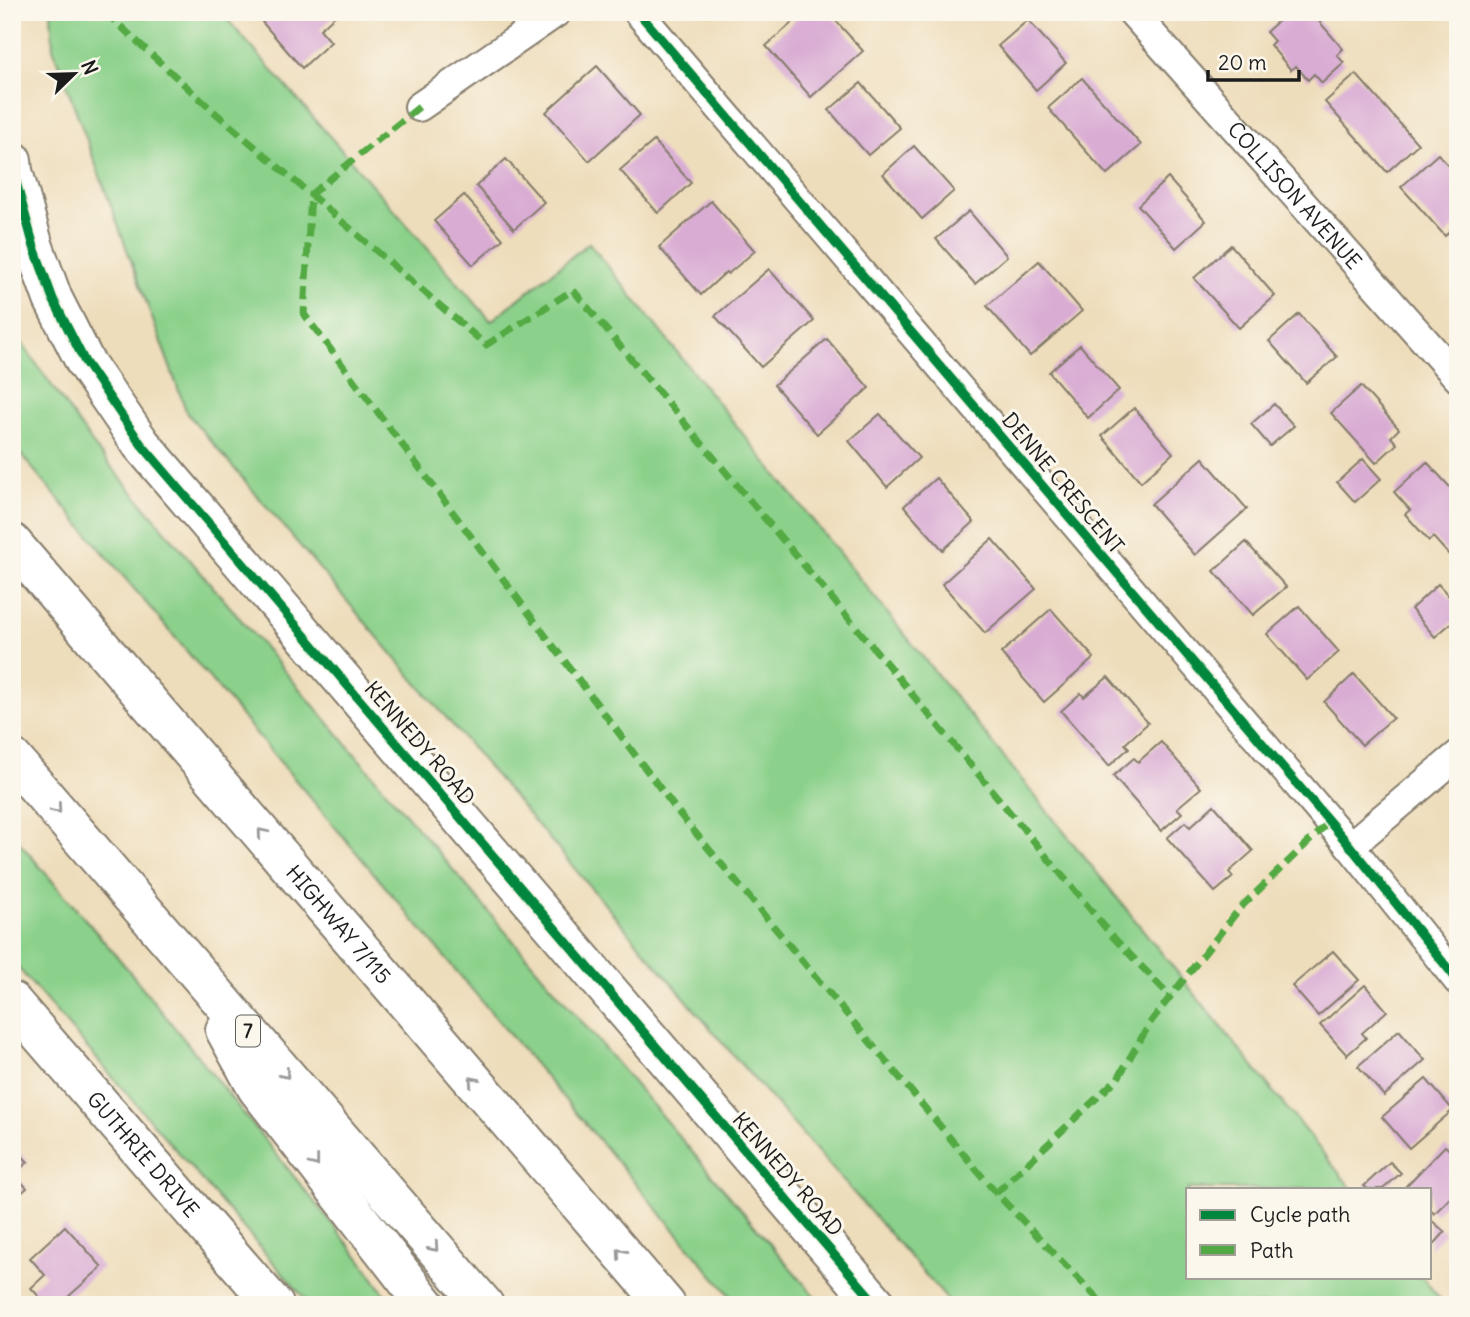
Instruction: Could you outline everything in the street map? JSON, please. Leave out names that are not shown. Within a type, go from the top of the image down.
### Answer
[{"type":"main road","name":"KENNEDY ROAD","points":[[12,160],[34,247],[53,299],[85,362],[141,444],[877,1305]]},
{"type":"main road","points":[[12,517],[217,780]]},
{"type":"main road","name":"HIGHWAY 7/115","points":[[12,543],[666,1305]]},
{"type":"main road","name":"7","points":[[12,758],[484,1305]]},
{"type":"main road","points":[[187,960],[257,1088],[426,1305]]},
{"type":"main road","name":"GUTHRIE DRIVE","points":[[12,1002],[274,1305]]},
{"type":"street","points":[[419,107],[557,12]]},
{"type":"street","name":"DENNE CRESCENT","points":[[638,12],[1350,846],[1458,981]]},
{"type":"street","name":"COLLISON AVENUE","points":[[1132,12],[1458,378]]},
{"type":"street","points":[[1350,846],[1458,754]]},
{"type":"green space","points":[[51,12],[221,12],[491,321],[589,243],[1351,1188],[1186,1188],[1186,1278],[1423,1278],[1445,1305],[952,1305],[740,1063],[187,413],[53,48]]},
{"type":"green space","points":[[12,329],[97,450],[822,1305],[738,1305],[12,444]]},
{"type":"green space","points":[[12,834],[126,967],[362,1261],[392,1305],[310,1305],[12,961]]},
{"type":"building","points":[[273,12],[335,12],[337,14],[320,29],[331,42],[302,68],[262,22]]},
{"type":"building","points":[[804,12],[828,12],[863,51],[811,97],[766,46]]},
{"type":"building","points":[[1288,12],[1311,12],[1343,49],[1337,55],[1344,63],[1322,83],[1314,74],[1308,80],[1296,66],[1291,70],[1270,45],[1274,41],[1266,32]]},
{"type":"building","points":[[1028,20],[1066,63],[1036,90],[998,46]]},
{"type":"building","points":[[597,66],[640,115],[589,161],[546,112]]},
{"type":"building","points":[[1356,74],[1418,144],[1387,172],[1325,102]]},
{"type":"building","points":[[1082,78],[1141,145],[1107,175],[1048,108]]},
{"type":"building","points":[[861,83],[900,128],[868,155],[829,110]]},
{"type":"building","points":[[654,141],[691,183],[658,213],[620,170]]},
{"type":"building","points":[[914,146],[954,191],[922,219],[883,174]]},
{"type":"building","points":[[1438,154],[1458,176],[1458,224],[1445,236],[1401,187]]},
{"type":"building","points":[[506,159],[544,202],[514,229],[476,186]]},
{"type":"building","points":[[1168,178],[1206,221],[1176,248],[1138,205]]},
{"type":"building","points":[[464,195],[503,239],[473,265],[434,221]]},
{"type":"building","points":[[711,201],[755,251],[701,295],[659,247]]},
{"type":"building","points":[[969,211],[1007,256],[975,284],[936,239]]},
{"type":"building","points":[[1231,245],[1275,296],[1239,328],[1194,278]]},
{"type":"building","points":[[1039,261],[1082,311],[1030,356],[987,306]]},
{"type":"building","points":[[769,269],[814,321],[761,367],[715,316]]},
{"type":"building","points":[[1299,314],[1337,357],[1306,383],[1269,341]]},
{"type":"building","points":[[827,339],[869,388],[817,434],[774,385]]},
{"type":"building","points":[[1080,345],[1119,390],[1088,418],[1049,372]]},
{"type":"building","points":[[1361,386],[1399,429],[1391,437],[1397,444],[1376,463],[1331,413]]},
{"type":"building","points":[[1274,404],[1294,426],[1270,446],[1251,424]]},
{"type":"building","points":[[1134,408],[1173,453],[1141,482],[1102,436]]},
{"type":"building","points":[[880,414],[919,458],[887,487],[849,441]]},
{"type":"building","points":[[1203,458],[1247,509],[1195,555],[1151,504]]},
{"type":"building","points":[[1363,459],[1381,479],[1355,502],[1337,482]]},
{"type":"building","points":[[1427,462],[1458,496],[1458,549],[1450,556],[1433,537],[1429,541],[1405,514],[1410,510],[1394,492]]},
{"type":"building","points":[[936,478],[974,522],[943,550],[904,506]]},
{"type":"building","points":[[992,539],[1036,589],[985,633],[942,584]]},
{"type":"building","points":[[1246,542],[1286,587],[1253,615],[1214,571]]},
{"type":"building","points":[[1438,584],[1458,606],[1458,617],[1435,637],[1411,609]]},
{"type":"building","points":[[1299,606],[1339,652],[1307,680],[1267,634]]},
{"type":"building","points":[[1051,609],[1094,658],[1044,702],[1001,653]]},
{"type":"building","points":[[1354,674],[1393,718],[1362,745],[1324,702]]},
{"type":"building","points":[[1108,677],[1148,723],[1125,744],[1129,748],[1109,766],[1061,711],[1081,693],[1084,697]]},
{"type":"building","points":[[1161,742],[1201,788],[1177,808],[1182,813],[1161,831],[1113,776],[1134,758],[1138,762]]},
{"type":"building","points":[[1214,805],[1253,851],[1229,872],[1233,877],[1215,892],[1167,838],[1185,822],[1190,827]]},
{"type":"building","points":[[1333,951],[1359,980],[1318,1016],[1292,986]]},
{"type":"building","points":[[1365,985],[1387,1011],[1362,1033],[1366,1038],[1347,1055],[1320,1025]]},
{"type":"building","points":[[1399,1030],[1425,1060],[1384,1096],[1358,1066]]},
{"type":"building","points":[[1426,1079],[1453,1110],[1409,1148],[1382,1117]]},
{"type":"building","points":[[12,1145],[28,1162],[14,1174],[27,1188],[12,1201]]},
{"type":"building","points":[[1445,1146],[1458,1158],[1458,1190],[1434,1214],[1432,1188],[1406,1186]]},
{"type":"building","points":[[1390,1162],[1401,1173],[1384,1188],[1364,1186]]},
{"type":"building","points":[[1432,1221],[1445,1232],[1432,1247]]},
{"type":"building","points":[[65,1226],[102,1267],[69,1296],[71,1298],[64,1305],[47,1305],[31,1288],[45,1275],[30,1258]]},
{"type":"marked path","points":[[105,12],[212,110],[486,345],[573,290],[1114,938],[1170,996]]},
{"type":"marked path","points":[[419,107],[311,194],[304,314],[678,812],[996,1193],[1105,1305]]},
{"type":"marked path","points":[[996,1193],[1118,1078],[1152,1020],[1240,908],[1329,822]]},
{"type":"cycle path","points":[[638,12],[1350,846],[1458,981]]},
{"type":"cycle path","points":[[12,160],[34,247],[53,299],[85,362],[141,444],[877,1305]]}]
